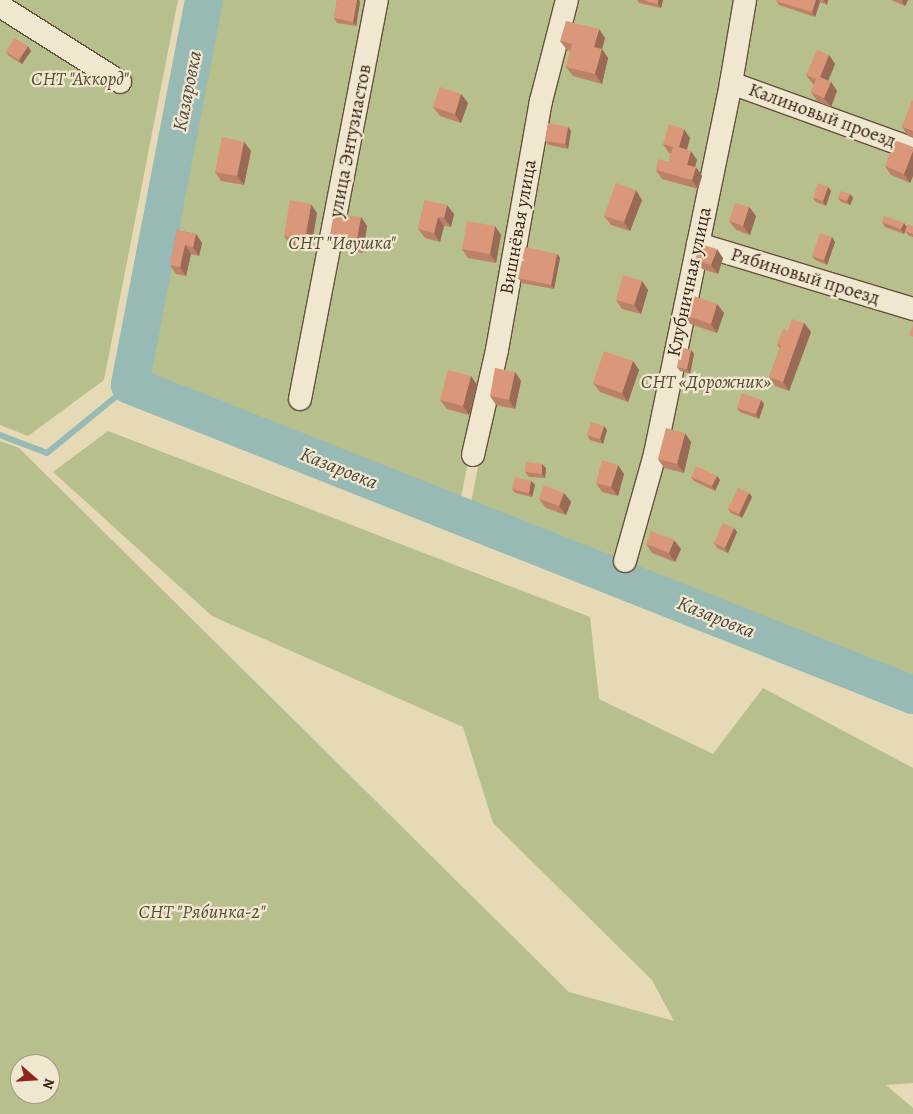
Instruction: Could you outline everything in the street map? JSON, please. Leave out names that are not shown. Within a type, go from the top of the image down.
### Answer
[{"type":"street","name":"улица Энтузиастов","points":[[300,399],[377,0]]},
{"type":"street","name":"Вишнёвая улица","points":[[473,455],[496,350],[541,101],[567,0]]},
{"type":"street","name":"Клубничная улица","points":[[625,561],[655,454],[731,83],[745,0]]},
{"type":"street","points":[[0,6],[120,82]]},
{"type":"street","name":"Калиновый проезд","points":[[731,83],[913,149]]},
{"type":"street","name":"Рябиновый проезд","points":[[698,244],[913,309]]},
{"type":"green space","name":"СНТ \"Аккорд\"","points":[[0,0],[178,0],[104,380],[28,436],[0,425]]},
{"type":"green space","name":"СНТ \"Ивушка\"","points":[[221,0],[558,0],[459,508],[146,383]]},
{"type":"green space","name":"СНТ «Дорожник»","points":[[574,0],[913,0],[913,688],[469,513],[546,120]]},
{"type":"green space","name":"СНТ \"Рябинка-2\"","points":[[108,431],[590,617],[599,699],[713,754],[763,688],[913,768],[913,1083],[886,1085],[913,1108],[913,1114],[0,1114],[0,441],[19,448],[569,992],[674,1021],[652,980],[493,823],[463,727],[212,616],[53,472]]},
{"type":"building","points":[[337,0],[357,0],[353,22],[334,18]]},
{"type":"building","points":[[643,0],[658,0],[658,4]]},
{"type":"building","points":[[776,0],[816,0],[812,12]]},
{"type":"building","points":[[566,21],[599,29],[594,47],[602,49],[595,74],[566,67],[572,44],[560,41]]},
{"type":"building","points":[[14,38],[28,46],[19,60],[6,52]]},
{"type":"building","points":[[817,50],[829,55],[820,77],[831,82],[824,98],[811,92],[816,79],[806,75]]},
{"type":"building","points":[[440,87],[461,94],[455,114],[433,107]]},
{"type":"building","points":[[913,101],[913,131],[902,127]]},
{"type":"building","points":[[548,123],[568,127],[565,144],[545,141]]},
{"type":"building","points":[[669,124],[684,129],[679,147],[691,151],[687,165],[696,167],[692,180],[656,170],[658,159],[669,162],[673,147],[663,144]]},
{"type":"building","points":[[222,137],[244,142],[237,176],[215,172]]},
{"type":"building","points":[[895,140],[913,147],[904,174],[885,166]]},
{"type":"building","points":[[616,183],[636,190],[624,222],[604,216]]},
{"type":"building","points":[[818,183],[828,187],[823,201],[813,198]]},
{"type":"building","points":[[841,191],[850,194],[847,201],[838,198]]},
{"type":"building","points":[[290,200],[311,204],[305,240],[284,236]]},
{"type":"building","points":[[425,200],[447,205],[444,218],[438,217],[434,233],[418,229]]},
{"type":"building","points":[[735,203],[749,207],[743,226],[729,221]]},
{"type":"building","points":[[334,213],[361,217],[356,244],[329,240]]},
{"type":"building","points":[[884,216],[904,223],[901,229],[882,222]]},
{"type":"building","points":[[467,221],[495,226],[490,254],[462,249]]},
{"type":"building","points":[[908,224],[913,226],[913,234],[905,231]]},
{"type":"building","points":[[177,230],[196,234],[193,247],[185,245],[180,267],[170,265]]},
{"type":"building","points":[[820,233],[832,237],[824,260],[812,256]]},
{"type":"building","points":[[700,244],[717,249],[711,265],[695,260]]},
{"type":"building","points":[[525,247],[557,254],[551,285],[518,278]]},
{"type":"building","points":[[623,275],[642,281],[634,305],[616,300]]},
{"type":"building","points":[[691,295],[717,304],[711,324],[684,315]]},
{"type":"building","points":[[792,319],[804,323],[783,382],[769,377],[781,346],[777,345],[783,329],[788,331]]},
{"type":"building","points":[[913,325],[913,337],[909,335]]},
{"type":"building","points":[[681,347],[691,350],[687,369],[677,367]]},
{"type":"building","points":[[604,351],[633,361],[622,393],[593,383]]},
{"type":"building","points":[[495,368],[515,372],[509,400],[490,396]]},
{"type":"building","points":[[448,370],[471,376],[463,406],[440,400]]},
{"type":"building","points":[[742,393],[761,400],[756,414],[737,408]]},
{"type":"building","points":[[591,422],[604,426],[600,439],[587,435]]},
{"type":"building","points":[[666,428],[685,433],[677,464],[658,459]]},
{"type":"building","points":[[602,460],[618,465],[611,487],[596,483]]},
{"type":"building","points":[[526,462],[542,464],[542,474],[525,472]]},
{"type":"building","points":[[696,466],[717,476],[712,486],[691,477]]},
{"type":"building","points":[[515,477],[531,481],[529,493],[512,489]]},
{"type":"building","points":[[544,485],[564,493],[559,506],[539,499]]},
{"type":"building","points":[[738,488],[749,493],[739,514],[728,509]]},
{"type":"building","points":[[723,523],[734,528],[725,548],[714,543]]},
{"type":"building","points":[[651,531],[674,540],[669,553],[646,544]]},
{"type":"waterway","name":"Казаровка","points":[[204,0],[130,385],[913,695]]},
{"type":"waterway","points":[[0,435],[47,453],[130,385]]}]
